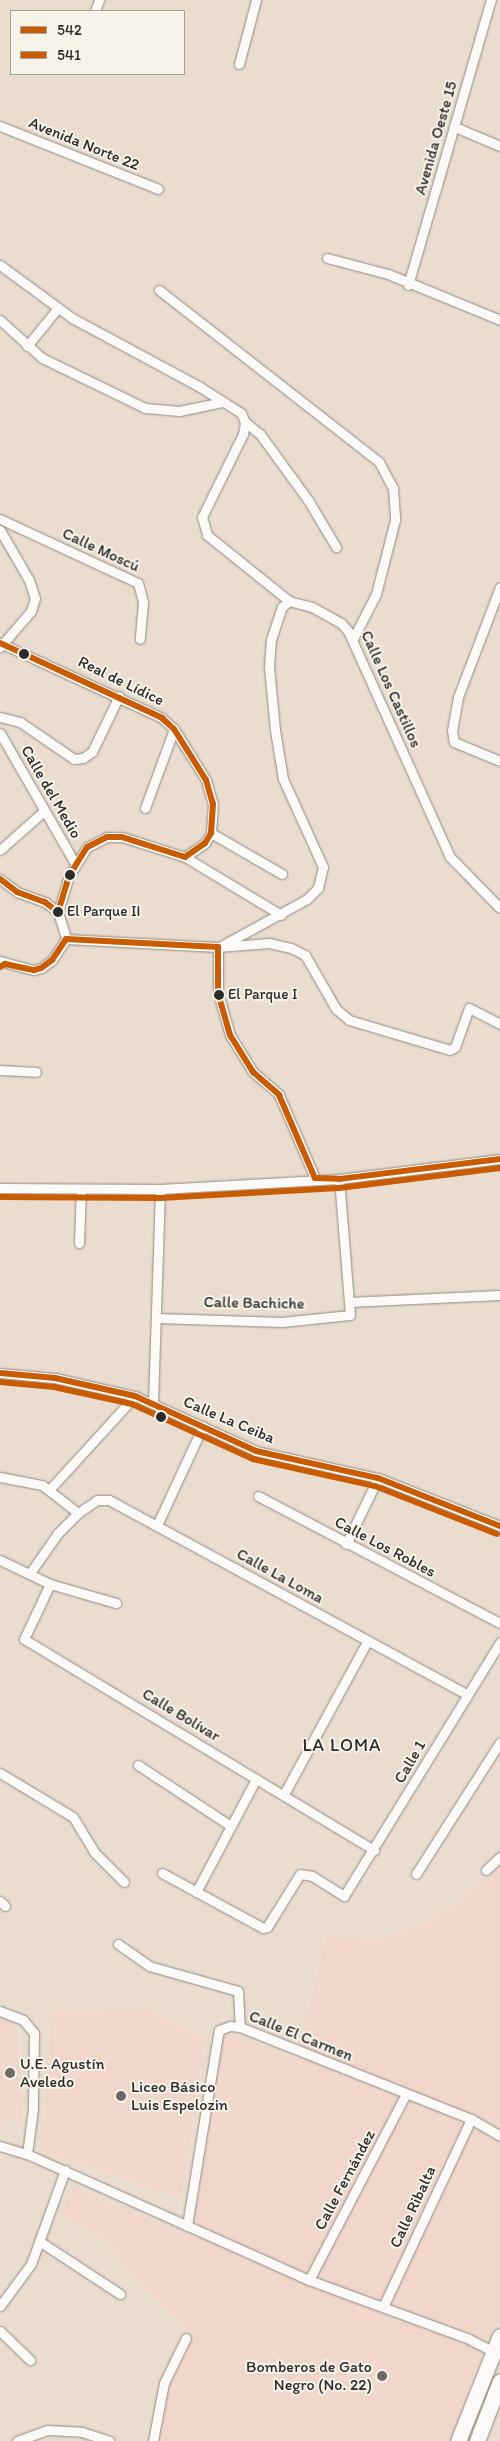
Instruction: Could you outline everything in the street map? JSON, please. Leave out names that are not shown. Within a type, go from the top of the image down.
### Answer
[{"type":"main road","points":[[458,2441],[496,2353],[500,2336]]},
{"type":"main road","points":[[477,2441],[500,2381]]},
{"type":"street","points":[[239,64],[256,0]]},
{"type":"street","name":"Avenida Oeste 15","points":[[408,285],[491,0]]},
{"type":"street","name":"Avenida Norte 22","points":[[0,126],[158,189]]},
{"type":"street","points":[[455,127],[500,146]]},
{"type":"street","points":[[327,258],[388,274],[408,285],[500,320]]},
{"type":"street","points":[[0,265],[58,308],[238,410],[246,422],[260,434],[308,500],[336,547]]},
{"type":"street","points":[[159,290],[379,462],[393,488],[395,520],[376,594],[353,639]]},
{"type":"street","points":[[27,346],[58,308]]},
{"type":"street","points":[[0,320],[42,358],[145,408],[179,411],[223,402]]},
{"type":"street","name":"Calle Los Castillos","points":[[246,422],[243,434],[205,508],[203,526],[207,535],[289,601],[303,603],[341,623],[353,639],[385,718],[419,785],[450,858],[500,908]]},
{"type":"street","name":"Calle Moscú","points":[[0,519],[138,583],[143,602],[140,639]]},
{"type":"street","points":[[0,530],[29,580],[35,598],[31,611],[1,645]]},
{"type":"street","points":[[500,587],[458,697],[454,742],[500,761]]},
{"type":"street","points":[[218,947],[281,915],[318,888],[323,867],[283,779],[275,730],[269,667],[271,640],[282,607],[289,601]]},
{"type":"street","name":"Real de Lídice","points":[[1,645],[119,696],[162,718],[174,729],[206,780],[213,804],[211,833]]},
{"type":"street","points":[[0,717],[20,722],[74,759],[83,758],[92,752],[119,696]]},
{"type":"street","points":[[145,808],[174,729]]},
{"type":"street","name":"Calle del Medio","points":[[0,733],[76,866]]},
{"type":"street","points":[[0,850],[44,810]]},
{"type":"street","points":[[184,857],[205,843],[211,833],[282,874]]},
{"type":"street","points":[[58,912],[76,866],[87,847],[116,836],[184,857],[281,915]]},
{"type":"street","points":[[0,879],[18,892],[45,902],[58,912],[66,939]]},
{"type":"street","points":[[66,939],[218,947],[269,943],[291,948],[305,955],[336,1009],[349,1020],[450,1050],[455,1047],[469,1008],[500,1024]]},
{"type":"street","points":[[2,964],[34,970],[41,968],[52,960],[66,939]]},
{"type":"street","points":[[218,947],[218,993],[230,1035],[252,1072],[279,1095],[315,1178]]},
{"type":"street","points":[[0,1070],[36,1072]]},
{"type":"street","points":[[0,1188],[160,1189],[315,1178],[339,1179],[500,1159]]},
{"type":"street","points":[[339,1179],[349,1302],[500,1295]]},
{"type":"street","points":[[79,1243],[81,1189]]},
{"type":"street","points":[[153,1402],[160,1189]]},
{"type":"street","name":"Calle Bachiche","points":[[157,1318],[282,1322],[350,1315],[349,1302]]},
{"type":"street","name":"Calle La Ceiba","points":[[0,1373],[74,1382],[135,1396],[153,1402],[256,1451],[378,1478],[500,1526]]},
{"type":"street","points":[[50,1489],[135,1396]]},
{"type":"street","points":[[157,1525],[202,1426]]},
{"type":"street","points":[[0,1477],[25,1480],[50,1489],[78,1513]]},
{"type":"street","points":[[346,1544],[378,1478]]},
{"type":"street","name":"Calle Los Robles","points":[[258,1496],[346,1544],[500,1623]]},
{"type":"street","name":"Calle La Loma","points":[[30,1573],[58,1533],[78,1513],[97,1500],[109,1500],[467,1694]]},
{"type":"street","points":[[0,1560],[50,1584],[116,1603]]},
{"type":"street","name":"Calle Bolívar","points":[[50,1584],[24,1639],[374,1850]]},
{"type":"street","points":[[284,1794],[368,1642]]},
{"type":"street","name":"Calle 1","points":[[196,1892],[265,1928],[300,1874],[312,1876],[344,1896],[500,1642]]},
{"type":"street","points":[[416,1874],[500,1742]]},
{"type":"street","points":[[138,1765],[231,1826]]},
{"type":"street","points":[[0,1773],[72,1817],[95,1853],[124,1882]]},
{"type":"street","points":[[162,1873],[196,1892],[256,1779]]},
{"type":"street","points":[[486,1870],[500,1857]]},
{"type":"street","points":[[118,1944],[149,1966],[238,1991],[240,2027]]},
{"type":"street","points":[[0,2011],[23,2020],[34,2033],[33,2109],[27,2154]]},
{"type":"street","name":"Calle El Carmen","points":[[187,2226],[219,2030],[240,2027],[471,2119],[500,2136]]},
{"type":"street","name":"Calle Fernández","points":[[310,2280],[406,2094]]},
{"type":"street","name":"Calle Ribalta","points":[[383,2308],[471,2119]]},
{"type":"street","points":[[0,2146],[27,2154],[65,2170],[310,2280],[467,2338],[496,2353]]},
{"type":"street","points":[[0,2306],[24,2276],[65,2170]]},
{"type":"street","points":[[39,2241],[120,2294]]},
{"type":"street","points":[[0,2330],[30,2360]]},
{"type":"street","points":[[153,2441],[164,2384],[186,2338]]},
{"type":"street","points":[[17,2441],[46,2430],[82,2432],[110,2441]]},
{"type":"shaded area","points":[[500,1865],[500,2319],[479,2363],[452,2441],[152,2441],[157,2392],[171,2353],[188,2327],[153,2297],[99,2235],[61,2215],[73,2187],[195,2240],[207,2101],[218,2036],[239,2037],[292,2058],[308,2017],[326,1936],[377,1939],[430,1922],[450,1909]]},
{"type":"shaded area","name":"Liceo Básico Luis Espelozin","points":[[147,2009],[205,2040],[181,2199],[43,2151],[52,2011]]},
{"type":"shaded area","name":"U.E. Agustín Aveledo","points":[[0,2016],[17,2026],[22,2121],[0,2120]]},
{"type":"transit line","name":"542","points":[[0,643],[162,718],[174,729],[206,780],[213,804],[211,833],[205,843],[185,857],[122,837],[107,837],[87,847],[69,876],[58,912]]},
{"type":"transit line","name":"542","points":[[0,879],[17,892],[45,902],[58,912]]},
{"type":"transit line","name":"542","points":[[66,939],[218,947],[218,993],[230,1035],[253,1072],[279,1095],[315,1178],[339,1179],[500,1159]]},
{"type":"transit line","name":"542","points":[[0,967],[5,964],[34,970],[41,968],[52,960],[66,939]]},
{"type":"transit line","name":"541","points":[[0,1197],[160,1198],[339,1188],[500,1168]]},
{"type":"transit line","name":"542","points":[[0,1373],[55,1378],[135,1396],[256,1451],[378,1478],[500,1526]]},
{"type":"transit line","name":"541","points":[[0,1382],[54,1387],[132,1404],[253,1459],[375,1486],[497,1534]]},
{"type":"place","name":"El Parque II","points":[[58,912]]},
{"type":"place","name":"El Parque I","points":[[219,995]]},
{"type":"place","name":"U.E. Agustín Aveledo","points":[[10,2073]]},
{"type":"place","name":"Liceo Básico Luis Espelozin","points":[[121,2096]]},
{"type":"place","name":"Bomberos de Gato Negro (No. 22)","points":[[382,2376]]},
{"type":"district","name":"LA LOMA","points":[[342,1745]]}]
